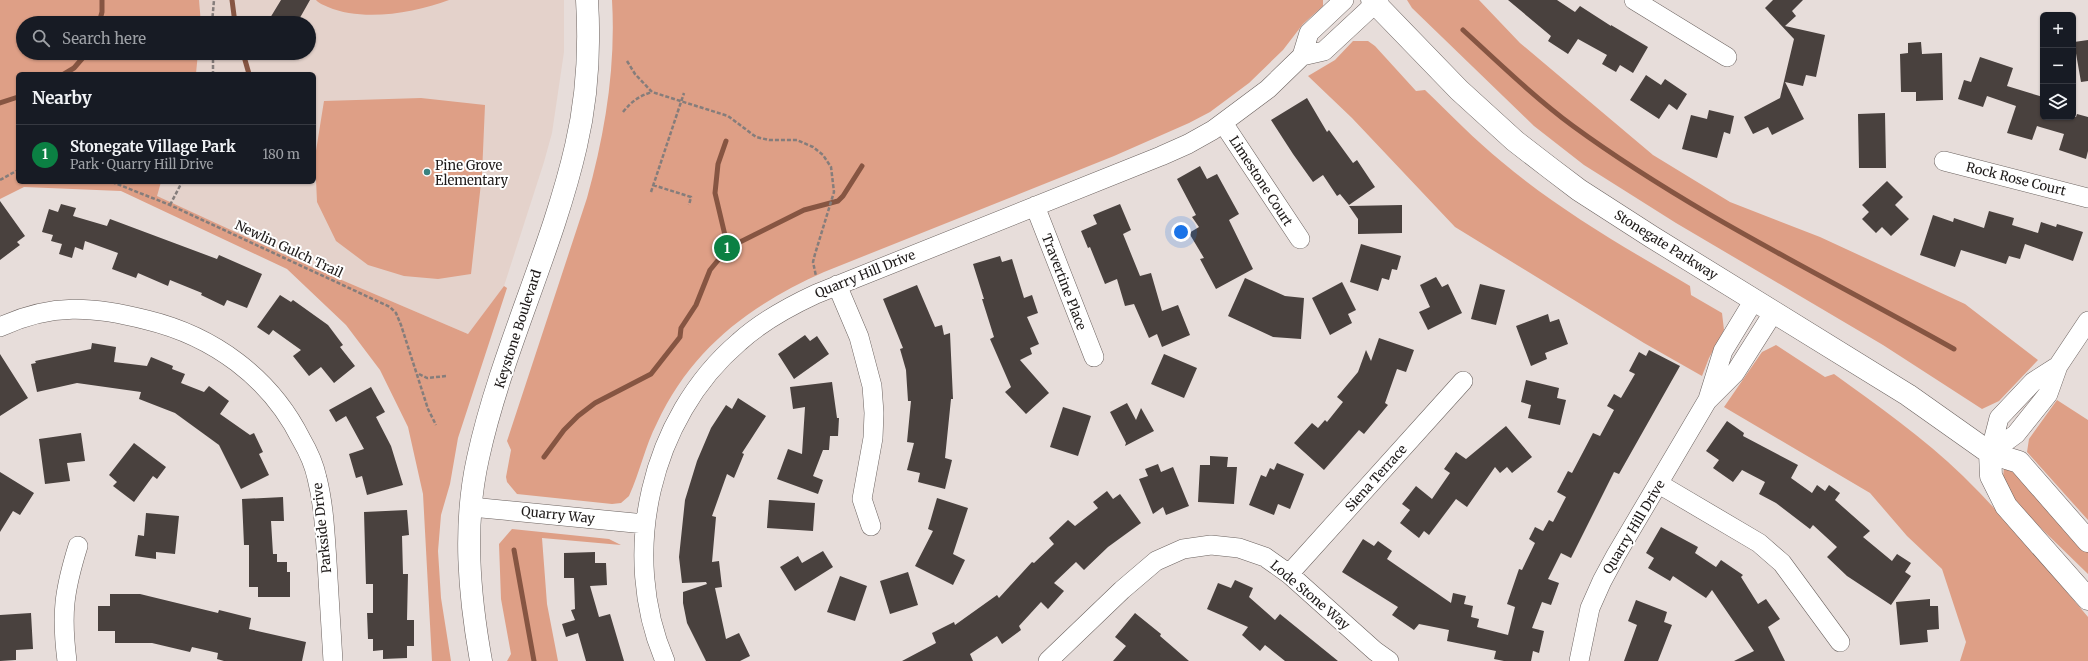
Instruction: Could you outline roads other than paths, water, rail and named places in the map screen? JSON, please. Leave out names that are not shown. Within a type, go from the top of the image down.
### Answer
[{"type":"street","name":"Keystone Boulevard","points":[[481,661],[470,588],[469,534],[471,507],[478,459],[487,424],[565,187],[576,146],[586,81],[587,0]]},
{"type":"street","name":"Quarry Hill Drive","points":[[665,661],[651,618],[645,584],[645,524],[652,487],[669,438],[683,409],[714,368],[738,342],[772,316],[837,285],[1188,144],[1223,123],[1268,89],[1302,56],[1309,33],[1344,0]]},
{"type":"street","points":[[1634,0],[1727,57]]},
{"type":"street","points":[[1302,56],[1324,51],[1375,1]]},
{"type":"street","name":"Stonegate Parkway","points":[[1375,1],[1459,90],[1515,141],[1579,190],[1773,313],[1908,395],[1990,453],[2019,462],[2088,541]]},
{"type":"street","name":"Limestone Court","points":[[1223,123],[1300,239]]},
{"type":"street","name":"Rock Rose Court","points":[[1944,161],[2088,198]]},
{"type":"street","name":"Travertine Place","points":[[1035,206],[1094,358]]},
{"type":"street","points":[[837,285],[859,337],[872,386],[874,413],[873,438],[862,499],[872,526]]},
{"type":"street","name":"Quarry Hill Drive","points":[[1579,661],[1590,608],[1602,581],[1707,401],[1723,351],[1754,300]]},
{"type":"street","name":"Parkside Drive","points":[[0,327],[31,314],[48,310],[69,308],[133,316],[194,335],[225,352],[253,375],[274,397],[295,426],[312,460],[317,477],[325,524],[333,661]]},
{"type":"street","name":"Quarry Hill Drive","points":[[1707,401],[1735,372],[1773,313]]},
{"type":"street","points":[[2088,321],[2058,366],[2048,394],[2034,413],[2016,434],[1990,453],[1990,476],[2006,506],[2088,599]]},
{"type":"street","name":"Siena Terrace","points":[[1289,574],[1463,381]]},
{"type":"street","points":[[1659,484],[1759,543],[1782,562],[1840,642]]},
{"type":"street","name":"Quarry Way","points":[[471,507],[645,524]]},
{"type":"street","name":"Lode Stone Way","points":[[1059,657],[1140,573],[1156,561],[1184,549],[1210,545],[1239,548],[1264,557],[1289,574],[1375,651],[1389,661]]},
{"type":"street","points":[[67,661],[62,622],[64,600],[68,579],[78,546]]},
{"type":"waterway","points":[[101,16],[102,0]]},
{"type":"waterway","points":[[232,0],[234,16]]},
{"type":"waterway","points":[[1463,30],[1544,103],[1618,158],[1712,216],[1954,349]]},
{"type":"waterway","points":[[67,72],[74,68],[81,60]]},
{"type":"waterway","points":[[245,60],[248,72]]},
{"type":"waterway","points":[[0,103],[16,98]]},
{"type":"waterway","points":[[726,141],[718,164],[715,193],[728,248]]},
{"type":"waterway","points":[[544,457],[564,430],[578,416],[595,403],[651,374],[680,337],[681,328],[696,305],[710,270],[728,248],[804,210],[838,201],[843,196],[862,166]]},
{"type":"waterway","points":[[514,550],[534,661]]},
{"type":"place","name":"Pine Grove Elementary","points":[[427,172]]},
{"type":"place","name":"Stonegate Village Park","points":[[727,248]]}]
